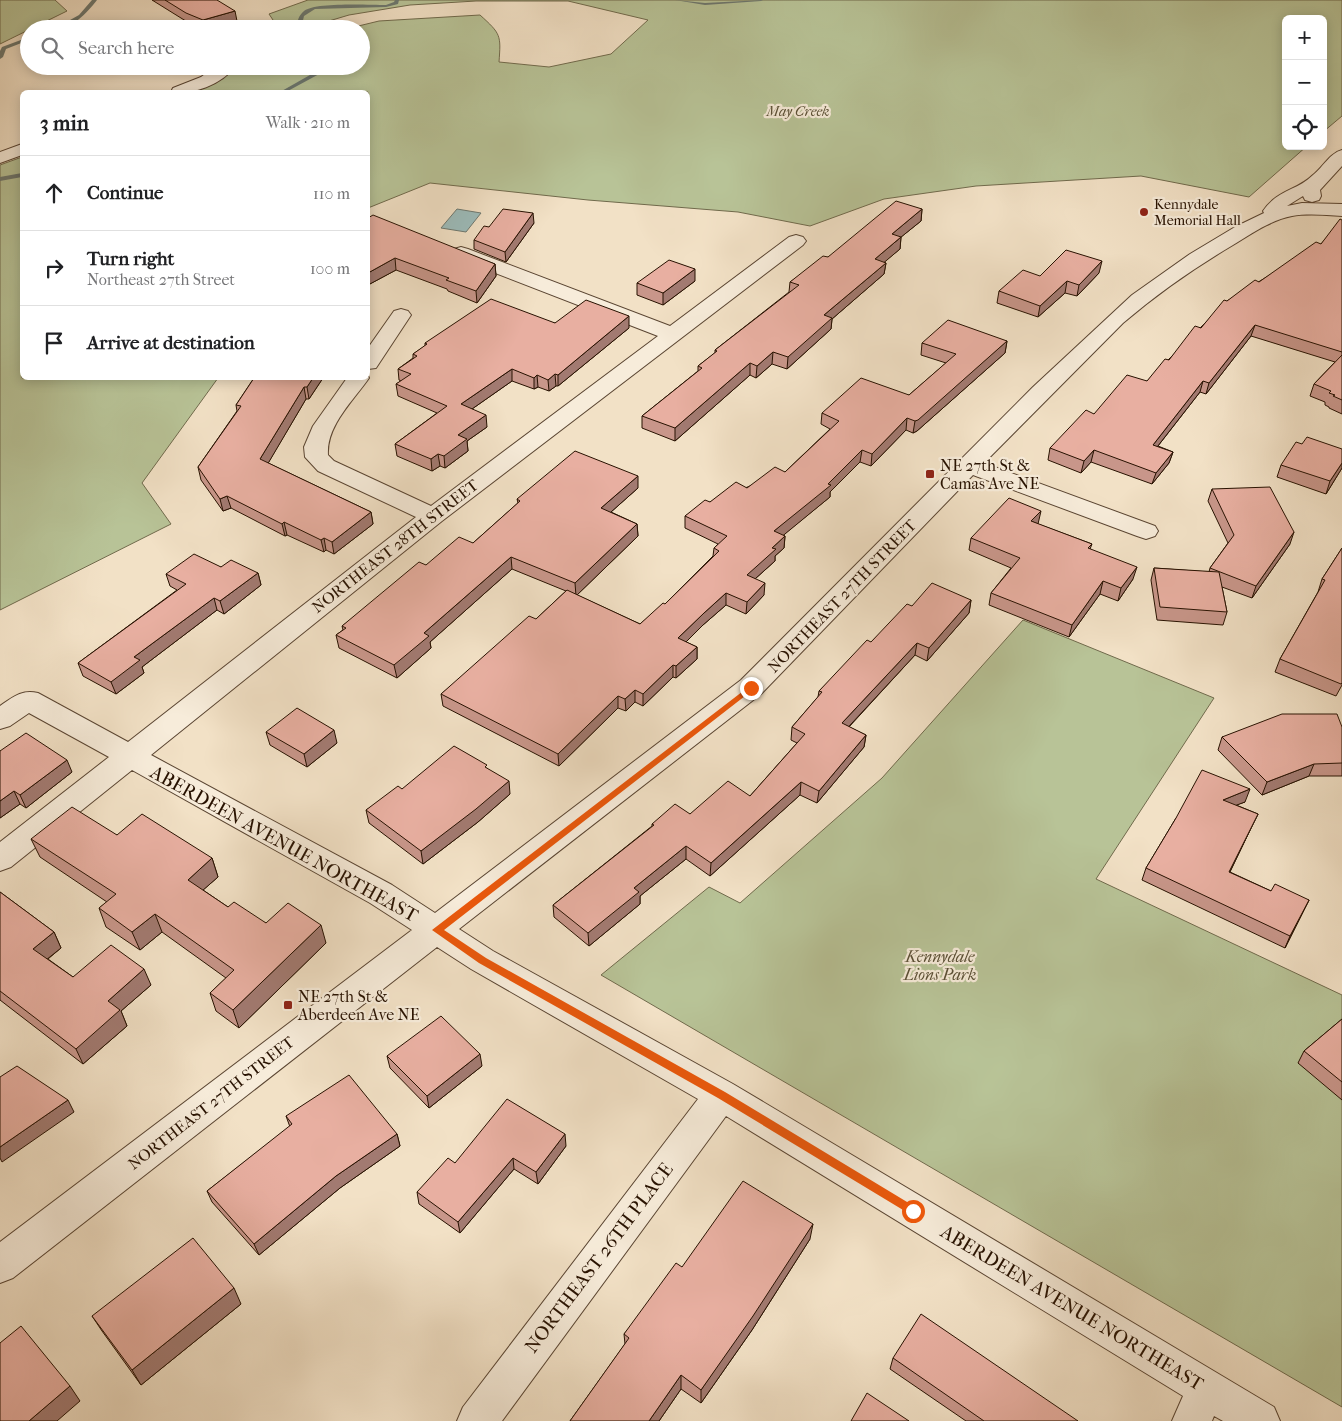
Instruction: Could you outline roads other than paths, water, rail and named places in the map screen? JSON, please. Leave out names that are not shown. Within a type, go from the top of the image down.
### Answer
[{"type":"street","points":[[184,90],[214,75]]},
{"type":"street","points":[[0,158],[20,150]]},
{"type":"street","name":"NORTHEAST 27TH STREET","points":[[1330,210],[1311,190],[1342,155]]},
{"type":"street","name":"NORTHEAST 27TH STREET","points":[[1262,222],[1283,199],[1318,181]]},
{"type":"street","name":"NORTHEAST 27TH STREET","points":[[0,1266],[751,688],[1075,359],[1139,299],[1197,258],[1242,231],[1288,211],[1330,210]]},
{"type":"street","name":"NORTHEAST 28TH STREET","points":[[0,859],[433,516],[796,241]]},
{"type":"street","points":[[445,247],[672,334]]},
{"type":"street","points":[[370,360],[401,315]]},
{"type":"street","points":[[357,380],[318,435],[315,448],[317,458],[326,466],[433,516]]},
{"type":"street","points":[[970,466],[1146,530]]},
{"type":"street","name":"ABERDEEN AVENUE NORTHEAST","points":[[0,720],[28,700],[381,894],[399,908],[437,930],[482,960],[721,1095],[1199,1405],[1260,1421]]},
{"type":"street","name":"NORTHEAST 26TH PLACE","points":[[476,1421],[721,1095]]},
{"type":"water","points":[[457,209],[481,213],[466,232],[441,228]]},
{"type":"waterway","points":[[73,20],[81,16],[95,0]]},
{"type":"waterway","name":"May Creek","points":[[300,20],[302,15],[314,8],[386,6],[396,3],[397,0]]},
{"type":"waterway","name":"May Creek","points":[[677,0],[705,4],[761,0]]},
{"type":"waterway","points":[[0,57],[4,48],[20,42]]},
{"type":"waterway","name":"May Creek","points":[[287,90],[314,75]]},
{"type":"waterway","name":"May Creek","points":[[0,179],[20,175]]},
{"type":"place","name":"Kennydale Memorial Hall","points":[[1144,212]]},
{"type":"place","name":"NE 27th St & Camas Ave NE","points":[[930,474]]},
{"type":"place","name":"NE 27th St & Aberdeen Ave NE","points":[[288,1005]]},
{"type":"park label","name":"Kennydale Lions Park","points":[[940,965]]}]
